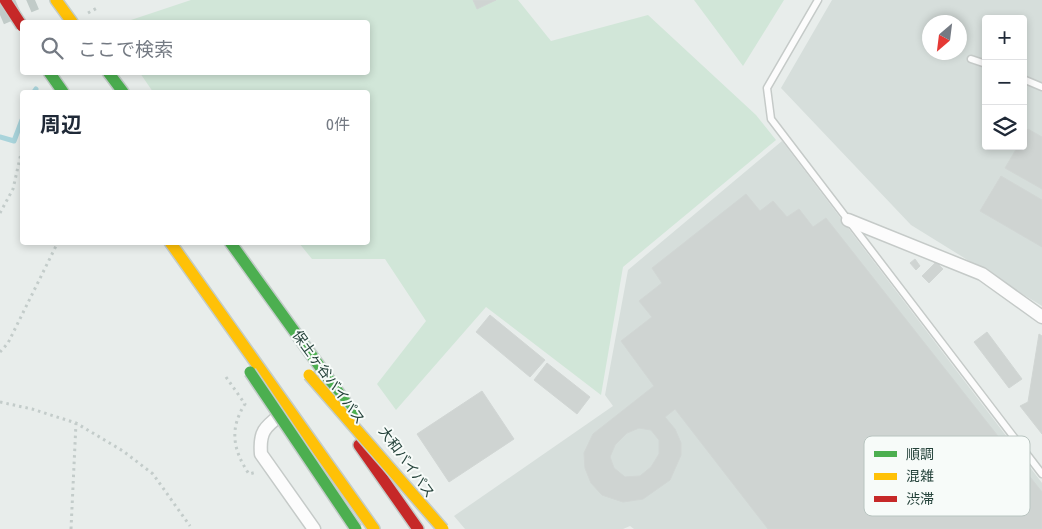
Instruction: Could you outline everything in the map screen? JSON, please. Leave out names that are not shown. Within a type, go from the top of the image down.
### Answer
[{"type":"highway","points":[[6,0],[20,23]]},
{"type":"highway","points":[[11,0],[26,20]]},
{"type":"highway","points":[[43,0],[58,20]]},
{"type":"highway","points":[[56,0],[71,20]]},
{"type":"highway","points":[[0,4],[20,33]]},
{"type":"highway","points":[[50,75],[62,90]]},
{"type":"highway","points":[[55,75],[63,90]]},
{"type":"highway","points":[[65,75],[76,90]]},
{"type":"highway","points":[[96,75],[108,90]]},
{"type":"highway","points":[[110,75],[122,90]]},
{"type":"highway","points":[[166,245],[356,529]]},
{"type":"highway","points":[[172,245],[374,529]]},
{"type":"highway","points":[[185,245],[385,529]]},
{"type":"highway","name":"大和バイパス","points":[[232,245],[437,529]]},
{"type":"highway","name":"保土ヶ谷バイパス","points":[[418,529],[306,371],[443,529]]},
{"type":"street","points":[[848,220],[982,274],[1042,317]]},
{"type":"street","points":[[289,408],[267,426],[260,439],[262,454],[269,467],[314,529]]},
{"type":"lane","points":[[818,0],[766,88],[771,119],[1013,436]]},
{"type":"lane","points":[[971,58],[982,62]]},
{"type":"lane","points":[[1027,80],[1042,86]]},
{"type":"lane","points":[[1030,458],[1042,474]]},
{"type":"path","points":[[0,213],[13,189],[20,158]]},
{"type":"path","points":[[0,352],[8,343],[57,245]]},
{"type":"path","points":[[226,378],[245,404],[234,429],[238,458],[249,474],[269,467]]},
{"type":"path","points":[[0,402],[32,409],[76,423],[123,451],[153,474],[190,526]]},
{"type":"path","points":[[71,529],[76,423]]},
{"type":"shaded area","points":[[832,0],[1042,0],[1042,306],[911,225],[781,88]]},
{"type":"shaded area","points":[[782,141],[1006,436],[864,436],[864,516],[1030,516],[1030,467],[1042,483],[1042,529],[634,529],[630,526],[623,529],[465,529],[454,516],[613,406],[605,395],[628,270]]},
{"type":"green space","points":[[191,0],[518,0],[551,41],[648,15],[756,115],[776,140],[623,267],[601,395],[486,307],[396,410],[377,384],[426,321],[385,259],[312,259],[301,245],[370,245],[370,90],[152,90],[141,75],[370,75],[370,20],[131,20]]},
{"type":"green space","points":[[694,0],[784,0],[743,66]]},
{"type":"building","points":[[473,0],[496,0],[477,9]]},
{"type":"building","points":[[1028,129],[1042,137],[1042,189],[1005,168],[1016,150],[1027,150]]},
{"type":"building","points":[[1001,176],[1042,200],[1042,247],[980,211]]},
{"type":"building","points":[[746,194],[760,211],[773,201],[787,217],[799,209],[813,227],[826,218],[998,436],[864,436],[864,516],[1030,516],[1030,477],[1042,492],[1042,529],[768,529],[675,409],[665,417],[675,429],[681,443],[681,455],[670,480],[643,499],[623,502],[602,495],[591,483],[585,468],[584,453],[593,434],[654,386],[621,341],[652,317],[639,301],[662,283],[652,268]],"holes":[[[639,428],[651,430],[659,440],[659,454],[651,467],[640,476],[625,477],[614,468],[610,457],[615,445],[627,433]]]},
{"type":"building","points":[[915,259],[920,266],[916,270],[910,263]]},
{"type":"building","points":[[936,262],[943,269],[929,283],[922,276]]},
{"type":"building","points":[[490,315],[545,360],[530,377],[476,332]]},
{"type":"building","points":[[987,332],[1022,379],[1009,388],[974,342]]},
{"type":"building","points":[[1039,334],[1042,336],[1042,434],[1020,406],[1028,402]]},
{"type":"building","points":[[547,363],[590,397],[577,414],[534,380]]},
{"type":"building","points":[[482,391],[514,439],[449,482],[417,434]]},
{"type":"waterway","points":[[0,137],[14,141],[20,125]]},
{"type":"tunnel","points":[[0,15],[35,0]]},
{"type":"traffic: fast","points":[[51,75],[62,90]]},
{"type":"traffic: fast","points":[[110,75],[122,90]]},
{"type":"traffic: fast","points":[[232,245],[354,414]]},
{"type":"traffic: fast","points":[[250,372],[356,529]]},
{"type":"traffic: slow","points":[[56,0],[71,20]]},
{"type":"traffic: slow","points":[[172,245],[374,529]]},
{"type":"traffic: slow","points":[[309,375],[443,529]]},
{"type":"traffic: jam","points":[[5,0],[20,23]]},
{"type":"traffic: jam","points":[[359,445],[418,529]]}]
